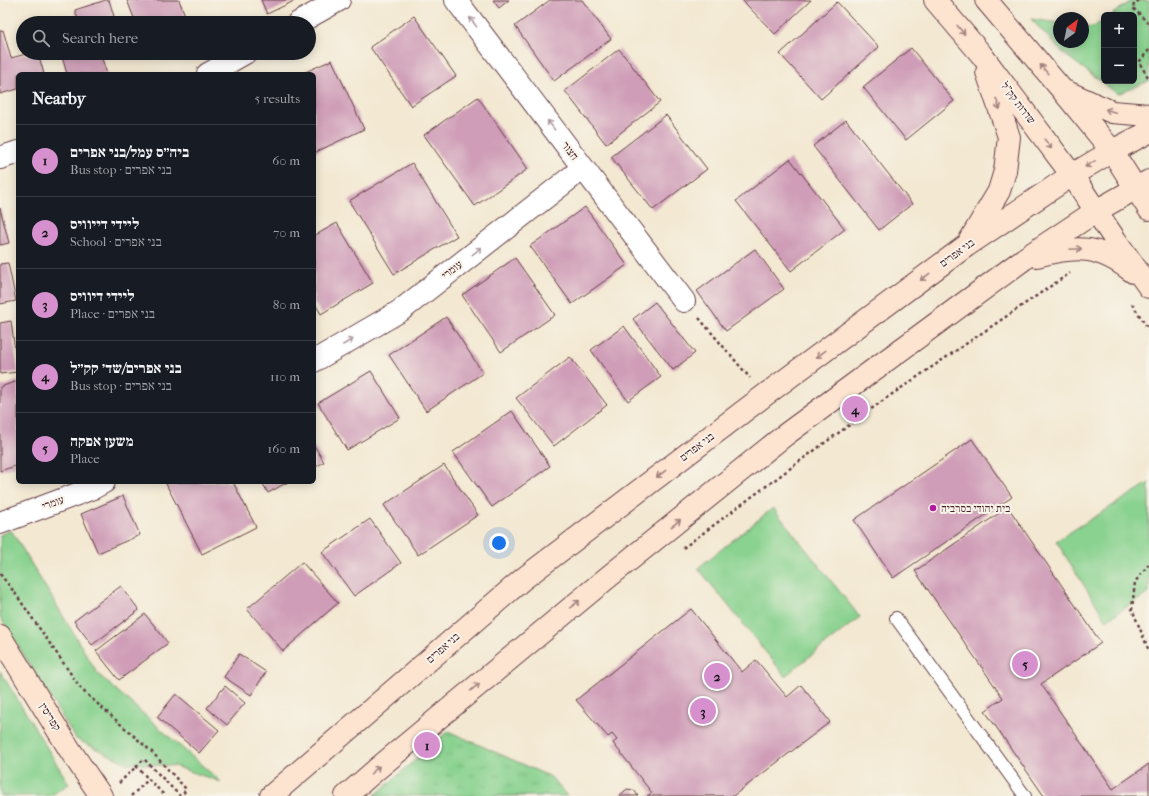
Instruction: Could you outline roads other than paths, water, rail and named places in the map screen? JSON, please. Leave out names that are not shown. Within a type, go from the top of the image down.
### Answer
[{"type":"main road","name":"שדרות קק\"ל","points":[[935,0],[981,54],[1072,175],[1148,286]]},
{"type":"main road","points":[[986,0],[1112,151],[1143,185],[1149,209]]},
{"type":"main road","points":[[966,246],[999,191],[1005,171],[1009,137],[981,54]]},
{"type":"main road","points":[[1063,91],[1112,112],[1149,115]]},
{"type":"main road","name":"בני אפרים","points":[[271,796],[523,579],[758,400],[966,246],[1072,175],[1112,151],[1149,132]]},
{"type":"main road","points":[[346,796],[381,765],[607,578],[785,435],[1024,259],[1096,211],[1143,185]]},
{"type":"main road","points":[[1024,259],[1060,250],[1082,248],[1100,252],[1132,271],[1148,286]]},
{"type":"main road","name":"קפריסין","points":[[0,636],[70,750],[109,791]]},
{"type":"street","points":[[310,16],[339,0]]},
{"type":"street","name":"חצור","points":[[456,0],[684,301]]},
{"type":"street","points":[[212,72],[233,60]]},
{"type":"street","points":[[0,158],[16,153]]},
{"type":"street","name":"עומרי","points":[[316,360],[400,311],[583,168]]},
{"type":"street","name":"עומרי","points":[[0,522],[100,484]]},
{"type":"lane","points":[[896,618],[1025,796]]},
{"type":"place","name":"בני אפרים/שד׳ קק״ל","points":[[855,409]]},
{"type":"place","name":"בית יהודי בסרביה","points":[[933,508]]},
{"type":"place","name":"משען אפקה","points":[[1025,664]]},
{"type":"place","name":"ליידי דייוויס","points":[[717,676]]},
{"type":"place","name":"ליידי דיוויס","points":[[703,711]]},
{"type":"place","name":"ביה״ס עמל/בני אפרים","points":[[427,745]]}]
